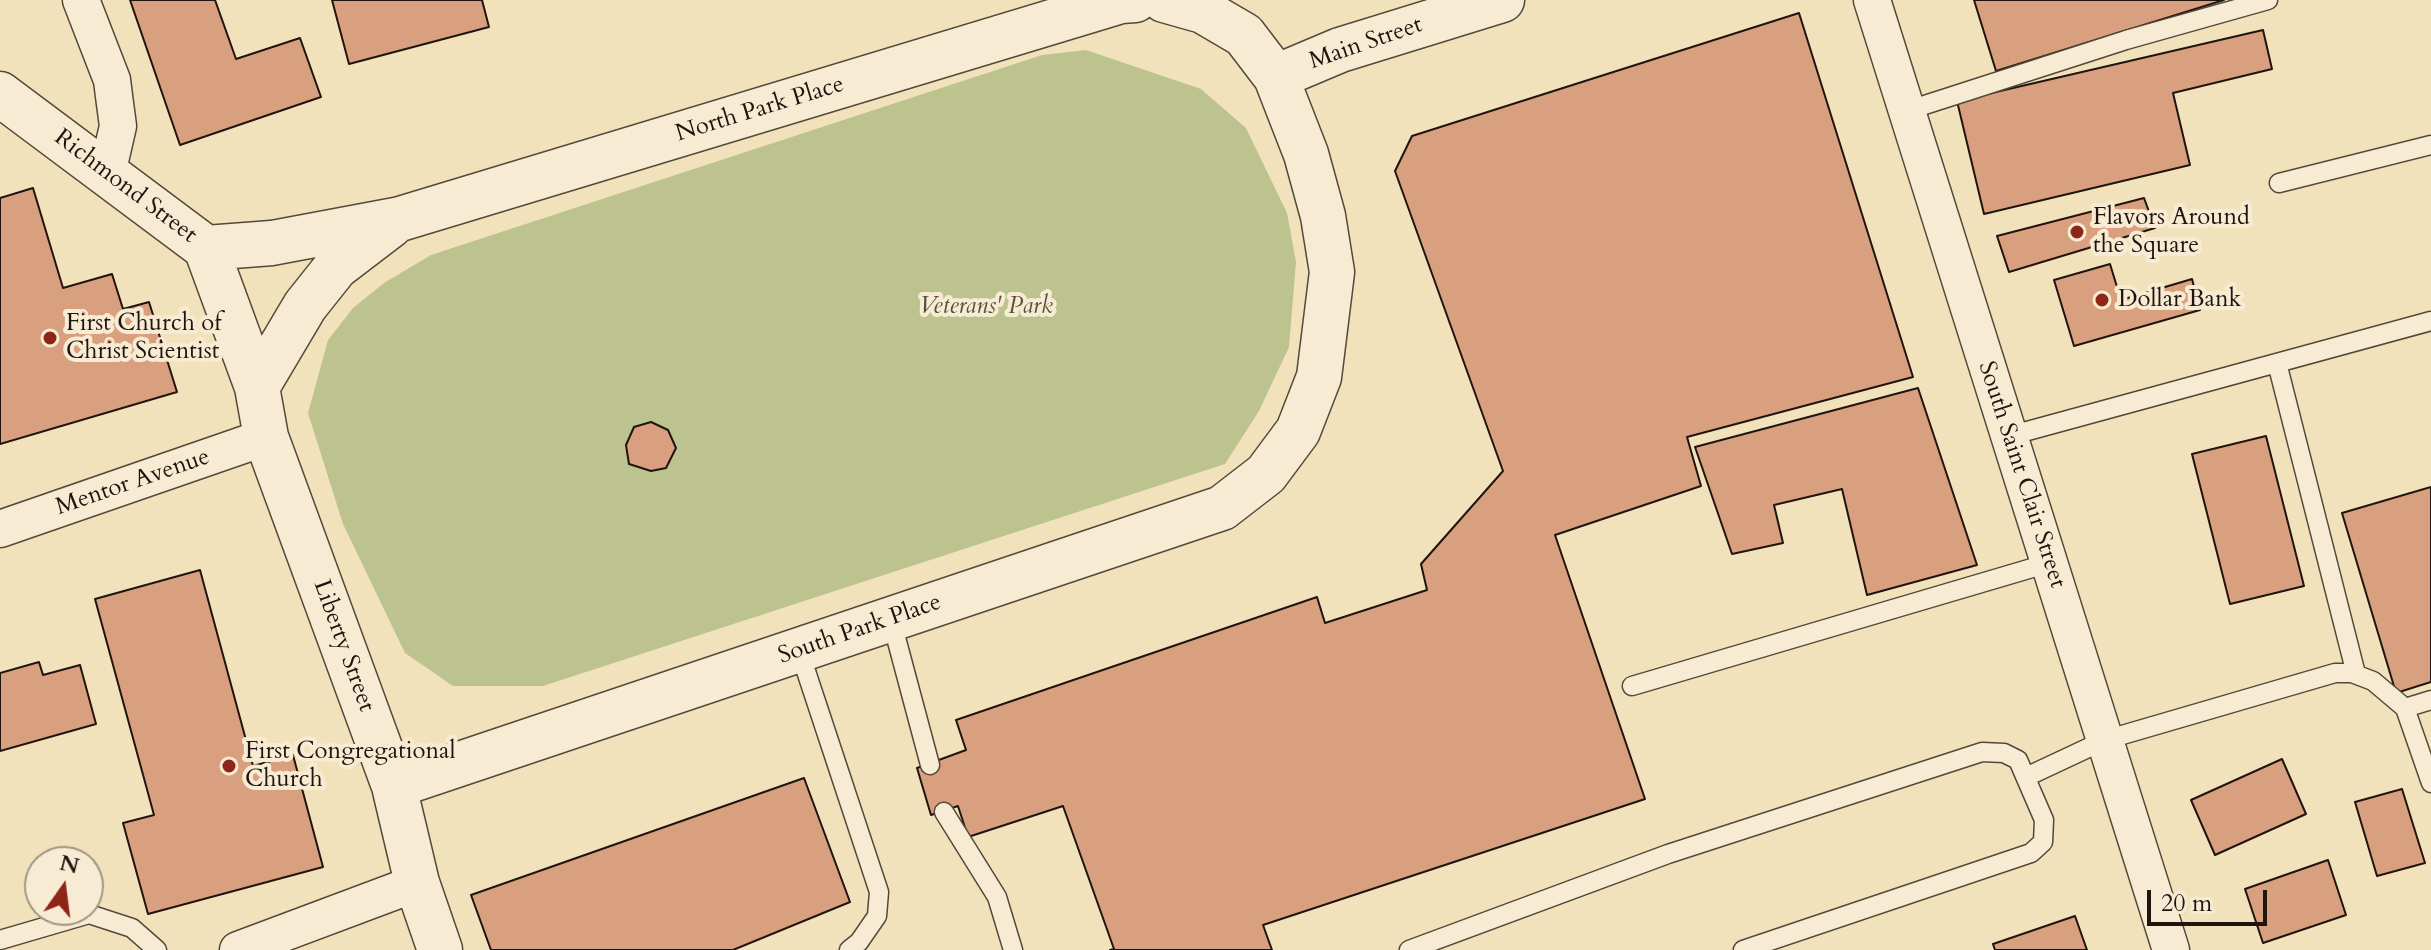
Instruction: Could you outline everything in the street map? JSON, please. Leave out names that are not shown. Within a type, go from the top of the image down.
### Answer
[{"type":"street","points":[[81,0],[112,80],[118,126],[107,174]]},
{"type":"street","name":"North Park Place","points":[[206,248],[272,243],[400,219],[1094,5],[1135,0]]},
{"type":"street","name":"South Park Place","points":[[394,786],[1222,508],[1266,474],[1298,431],[1319,377],[1332,272],[1323,216],[1306,154],[1276,77],[1244,35],[1203,11],[1164,0]]},
{"type":"street","name":"Main Street","points":[[1276,77],[1340,50],[1502,0]]},
{"type":"street","name":"South Saint Clair Street","points":[[1872,0],[2171,950]]},
{"type":"street","name":"Richmond Street","points":[[0,94],[206,248],[257,387],[266,437]]},
{"type":"street","name":"North Park Place","points":[[257,387],[305,306],[336,267],[400,219]]},
{"type":"street","name":"Mentor Avenue","points":[[0,529],[266,437]]},
{"type":"street","name":"Liberty Street","points":[[266,437],[394,786],[417,883],[440,950]]},
{"type":"street","points":[[238,950],[417,883]]},
{"type":"lane","points":[[1906,111],[2126,40],[2268,0]]},
{"type":"lane","points":[[2279,183],[2431,145]]},
{"type":"lane","points":[[2009,436],[2431,321]]},
{"type":"lane","points":[[2277,363],[2356,674]]},
{"type":"lane","points":[[1632,686],[2049,563]]},
{"type":"lane","points":[[891,619],[930,765]]},
{"type":"lane","points":[[799,650],[879,892],[877,916],[859,942],[849,950]]},
{"type":"lane","points":[[2026,777],[2105,740],[2335,673],[2356,674],[2373,681],[2405,708],[2431,783]]},
{"type":"lane","points":[[2405,708],[2431,700]]},
{"type":"lane","points":[[1409,950],[1668,854],[1982,752],[2004,753],[2018,760],[2044,820],[2043,842],[2031,853],[1743,950]]},
{"type":"lane","points":[[944,812],[997,897],[1013,950]]},
{"type":"lane","points":[[0,940],[89,914],[132,928],[157,950]]},
{"type":"green space","name":"Veterans' Park","points":[[1086,50],[1201,89],[1246,128],[1287,213],[1296,262],[1289,347],[1259,411],[1225,464],[543,686],[453,686],[405,653],[343,524],[308,413],[328,340],[353,308],[384,283],[431,255],[1042,55]]},
{"type":"building","points":[[130,0],[215,0],[236,59],[300,38],[321,97],[180,145]]},
{"type":"building","points":[[332,0],[482,0],[489,27],[349,64]]},
{"type":"building","points":[[1974,0],[2224,0],[1996,71]]},
{"type":"building","points":[[1799,13],[1913,377],[1687,437],[1701,486],[1555,535],[1645,799],[1263,925],[1272,950],[1110,950],[1114,949],[1063,806],[968,837],[958,806],[931,815],[917,768],[966,750],[956,720],[1317,597],[1325,623],[1427,590],[1421,564],[1503,471],[1395,171],[1412,136]]},
{"type":"building","points":[[2263,30],[2272,69],[2173,93],[2190,165],[1984,214],[1957,101]]},
{"type":"building","points":[[33,188],[63,288],[112,274],[123,309],[149,302],[177,392],[0,444],[0,198]]},
{"type":"building","name":"Flavors Around the Square","points":[[2144,198],[2155,228],[2009,272],[1997,236]]},
{"type":"building","points":[[2110,264],[2121,300],[2192,279],[2200,310],[2074,346],[2054,280]]},
{"type":"building","points":[[1918,388],[1977,565],[1867,595],[1842,489],[1774,505],[1783,543],[1732,554],[1695,447]]},
{"type":"building","points":[[651,422],[668,430],[676,448],[666,468],[651,471],[629,464],[626,445],[634,427]]},
{"type":"building","points":[[2266,436],[2304,586],[2230,604],[2192,454]]},
{"type":"building","points":[[2431,487],[2431,682],[2396,693],[2342,513]]},
{"type":"building","points":[[200,570],[253,766],[293,755],[323,867],[148,914],[123,823],[154,815],[95,599]]},
{"type":"building","points":[[39,662],[43,675],[80,665],[96,724],[0,751],[0,673]]},
{"type":"building","points":[[2282,759],[2306,814],[2215,855],[2191,800]]},
{"type":"building","points":[[804,778],[850,902],[733,950],[491,950],[471,895]]},
{"type":"building","points":[[2402,789],[2425,863],[2377,876],[2355,802]]},
{"type":"building","points":[[2328,860],[2346,915],[2263,943],[2245,889]]},
{"type":"building","points":[[2075,916],[2087,950],[1995,950],[1993,944]]},
{"type":"place","name":"Flavors Around the Square","points":[[2077,232]]},
{"type":"place","name":"Dollar Bank","points":[[2102,300]]},
{"type":"place","name":"First Church of Christ Scientist","points":[[50,338]]},
{"type":"place","name":"First Congregational Church","points":[[229,766]]}]
